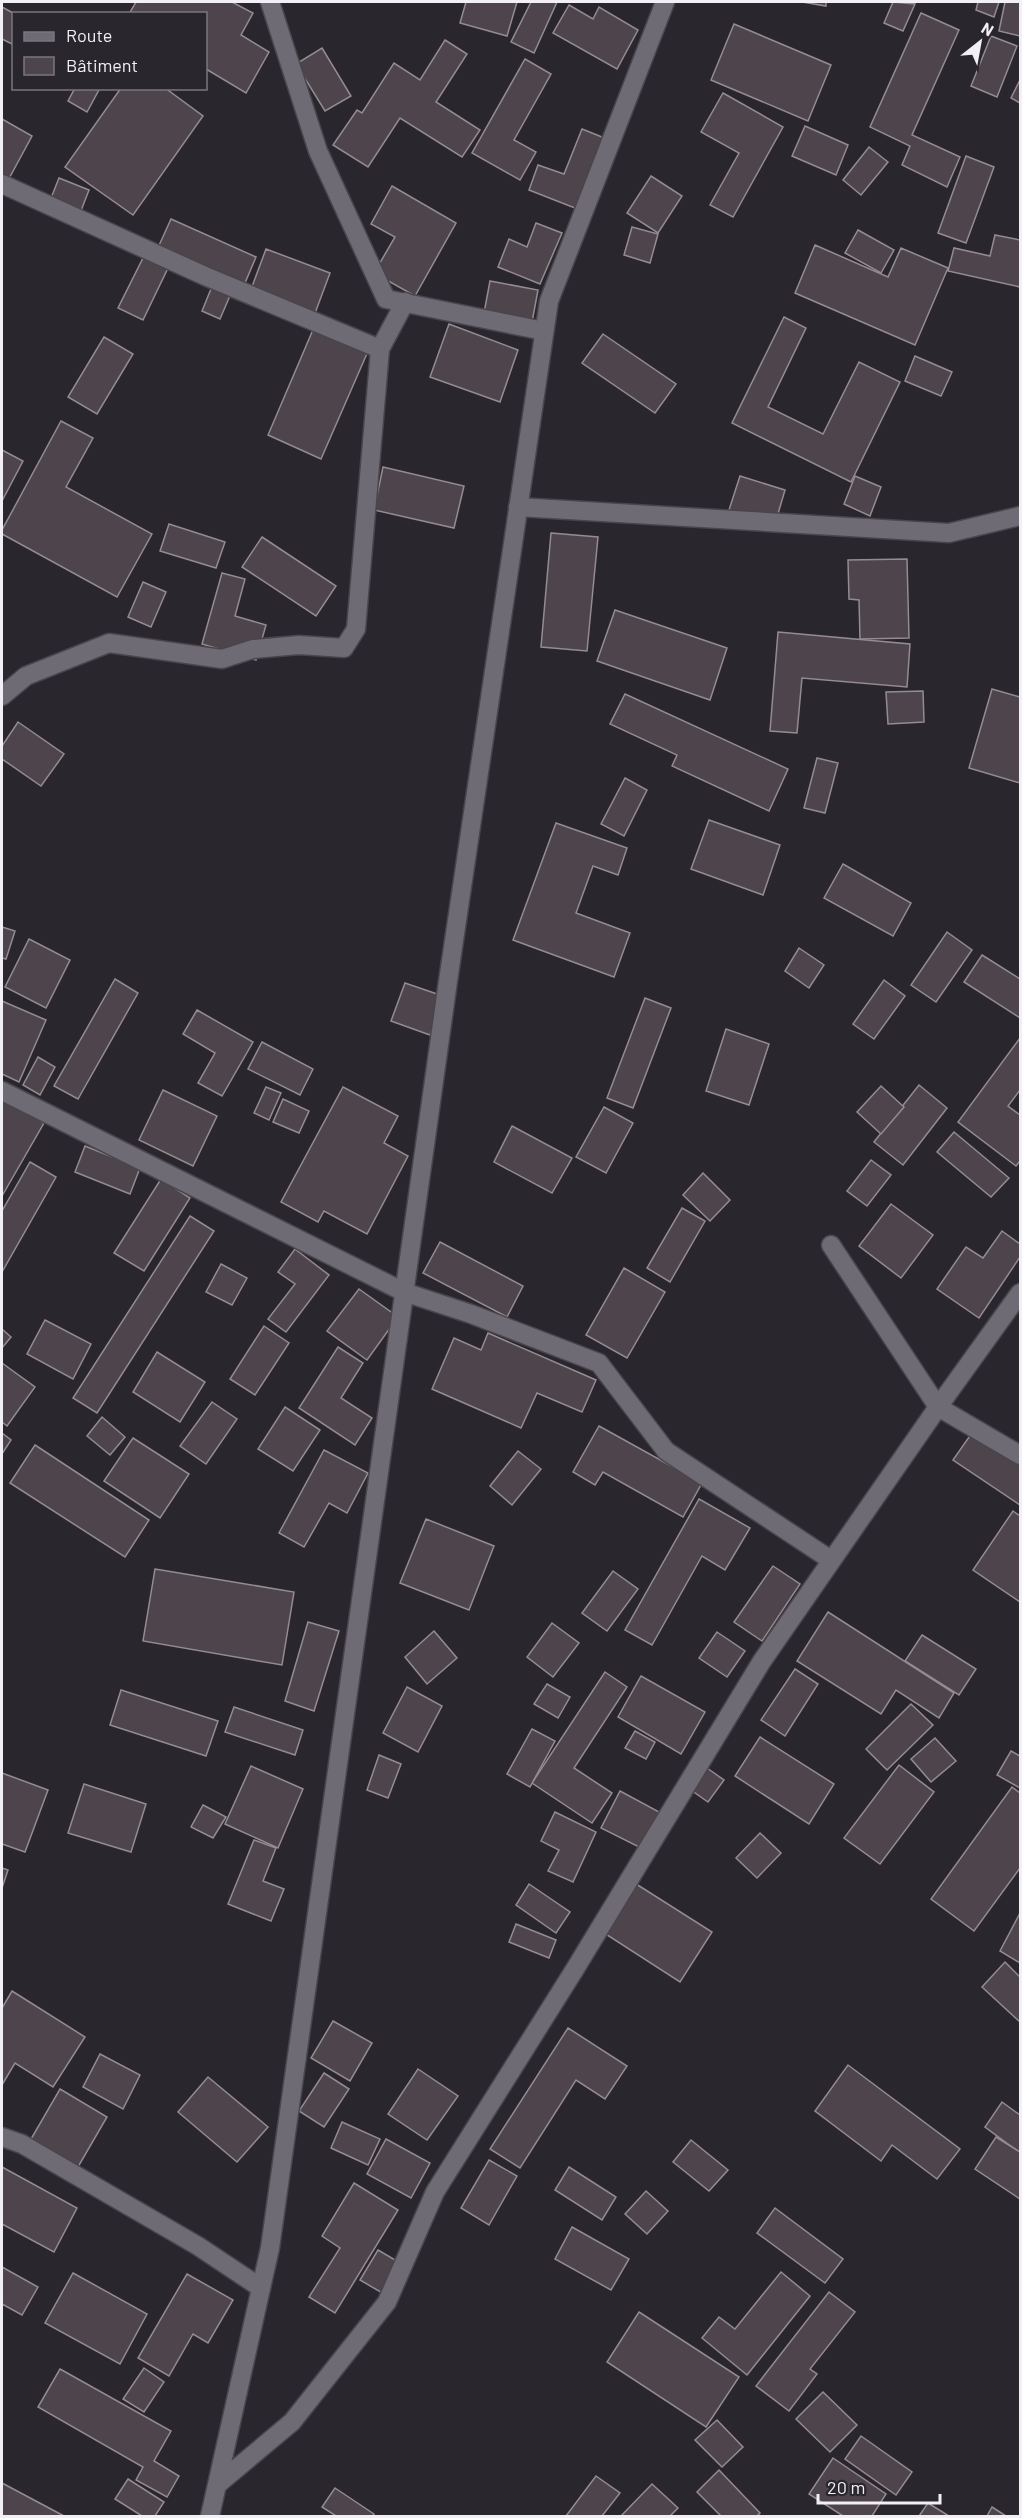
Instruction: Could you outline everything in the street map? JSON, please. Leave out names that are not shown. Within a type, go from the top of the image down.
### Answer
[{"type":"street","points":[[270,2],[318,151],[386,299],[544,332]]},
{"type":"street","points":[[210,2517],[270,2248],[404,1292],[549,301],[665,2]]},
{"type":"street","points":[[2,184],[205,276],[381,349]]},
{"type":"street","points":[[2,696],[26,676],[109,644],[222,659],[253,649],[299,645],[344,648],[356,629],[381,349],[405,302]]},
{"type":"street","points":[[518,507],[949,533],[1020,516]]},
{"type":"street","points":[[2,1091],[404,1292],[471,1314],[598,1363],[666,1451],[831,1560]]},
{"type":"street","points":[[831,1245],[938,1407],[1020,1455]]},
{"type":"street","points":[[218,2484],[292,2422],[387,2302],[435,2192],[575,1969],[762,1661],[1020,1293]]},
{"type":"street","points":[[2,2137],[22,2144],[198,2246],[261,2288]]},
{"type":"building","points":[[136,2],[232,2],[253,13],[241,35],[269,52],[246,93],[207,70],[207,12],[130,12]]},
{"type":"building","points":[[466,2],[517,2],[507,36],[460,23]]},
{"type":"building","points":[[531,2],[557,2],[534,53],[511,42]]},
{"type":"building","points":[[802,2],[826,2],[826,6]]},
{"type":"building","points":[[893,2],[915,4],[903,31],[884,23]]},
{"type":"building","points":[[978,2],[999,2],[994,17],[976,10]]},
{"type":"building","points":[[1005,2],[1020,2],[1020,36],[999,31]]},
{"type":"building","points":[[569,5],[593,19],[599,7],[638,30],[617,69],[553,33]]},
{"type":"building","points":[[2,7],[12,12],[12,44],[2,39]]},
{"type":"building","points":[[921,13],[959,30],[912,135],[960,157],[947,187],[902,165],[910,146],[870,127]]},
{"type":"building","points":[[734,24],[831,65],[808,121],[711,80]]},
{"type":"building","points":[[991,36],[1017,46],[997,97],[971,86]]},
{"type":"building","points":[[445,40],[467,54],[436,102],[480,130],[462,157],[400,118],[368,167],[333,145],[357,110],[362,113],[394,63],[420,80]]},
{"type":"building","points":[[322,48],[351,96],[325,111],[296,64]]},
{"type":"building","points":[[525,59],[551,74],[514,140],[536,152],[520,180],[472,153]]},
{"type":"building","points":[[1020,80],[1020,103],[1011,98]]},
{"type":"building","points":[[74,90],[99,90],[87,112],[68,101]]},
{"type":"building","points":[[120,90],[168,90],[203,116],[133,215],[65,167]]},
{"type":"building","points":[[723,93],[783,127],[733,217],[710,205],[739,153],[701,132]]},
{"type":"building","points":[[2,119],[32,136],[5,186],[2,184]]},
{"type":"building","points":[[805,126],[848,145],[836,175],[792,156]]},
{"type":"building","points":[[582,129],[607,139],[580,210],[529,190],[538,165],[564,174]]},
{"type":"building","points":[[869,147],[888,162],[861,195],[843,180]]},
{"type":"building","points":[[966,156],[994,167],[966,243],[938,233]]},
{"type":"building","points":[[651,176],[682,196],[658,233],[627,213]]},
{"type":"building","points":[[59,178],[89,190],[79,216],[49,203]]},
{"type":"building","points":[[392,186],[456,223],[415,296],[374,273],[395,237],[371,224]]},
{"type":"building","points":[[171,219],[256,257],[242,290],[156,252]]},
{"type":"building","points":[[536,223],[562,233],[540,284],[498,267],[509,239],[527,247]]},
{"type":"building","points":[[632,227],[658,234],[650,263],[624,255]]},
{"type":"building","points":[[858,230],[894,250],[881,273],[845,253]]},
{"type":"building","points":[[995,235],[1020,240],[1020,287],[948,271],[954,248],[990,256]]},
{"type":"building","points":[[815,245],[888,277],[901,248],[948,268],[915,345],[795,293]]},
{"type":"building","points":[[266,249],[330,273],[314,316],[250,292]]},
{"type":"building","points":[[144,256],[168,268],[143,320],[118,308]]},
{"type":"building","points":[[490,281],[538,290],[532,322],[484,313]]},
{"type":"building","points":[[213,284],[232,291],[220,319],[202,311]]},
{"type":"building","points":[[784,317],[806,328],[768,407],[823,434],[859,362],[900,382],[851,482],[732,423]]},
{"type":"building","points":[[449,324],[518,350],[500,402],[430,377]]},
{"type":"building","points":[[315,325],[369,349],[321,459],[268,435]]},
{"type":"building","points":[[603,334],[676,384],[655,413],[582,363]]},
{"type":"building","points":[[104,337],[133,354],[97,414],[68,397]]},
{"type":"building","points":[[915,356],[952,372],[941,396],[905,381]]},
{"type":"building","points":[[61,421],[93,438],[66,487],[152,534],[117,597],[2,534],[2,530]]},
{"type":"building","points":[[2,450],[23,461],[2,501]]},
{"type":"building","points":[[383,467],[464,486],[454,528],[374,510]]},
{"type":"building","points":[[740,476],[785,490],[775,524],[729,510]]},
{"type":"building","points":[[855,476],[881,487],[870,516],[844,504]]},
{"type":"building","points":[[169,524],[225,542],[216,568],[160,551]]},
{"type":"building","points":[[551,533],[598,537],[587,651],[541,647]]},
{"type":"building","points":[[262,537],[336,586],[316,616],[242,567]]},
{"type":"building","points":[[907,559],[909,638],[860,639],[859,600],[849,599],[848,560]]},
{"type":"building","points":[[222,573],[245,579],[235,616],[266,625],[256,660],[202,644]]},
{"type":"building","points":[[143,582],[166,592],[151,627],[128,617]]},
{"type":"building","points":[[615,610],[727,648],[710,700],[597,661]]},
{"type":"building","points":[[778,632],[910,644],[907,687],[802,678],[797,733],[770,731]]},
{"type":"building","points":[[992,689],[1020,697],[1020,783],[969,768]]},
{"type":"building","points":[[923,691],[924,722],[888,724],[886,692]]},
{"type":"building","points":[[625,694],[788,769],[769,811],[672,766],[677,755],[610,724]]},
{"type":"building","points":[[18,722],[64,754],[41,786],[2,759],[2,746]]},
{"type":"building","points":[[817,758],[838,763],[825,813],[804,808]]},
{"type":"building","points":[[625,778],[647,790],[624,836],[601,824]]},
{"type":"building","points":[[709,820],[780,845],[763,895],[691,869]]},
{"type":"building","points":[[556,823],[627,848],[618,875],[593,866],[576,913],[630,933],[614,977],[513,940]]},
{"type":"building","points":[[843,864],[911,903],[893,936],[824,898]]},
{"type":"building","points":[[2,927],[15,931],[6,959],[2,958]]},
{"type":"building","points":[[947,932],[972,950],[936,1002],[911,985]]},
{"type":"building","points":[[29,939],[70,960],[46,1008],[5,987]]},
{"type":"building","points":[[799,948],[824,965],[809,988],[785,971]]},
{"type":"building","points":[[982,955],[1020,979],[1020,1018],[964,982]]},
{"type":"building","points":[[115,979],[138,993],[78,1099],[54,1086]]},
{"type":"building","points":[[884,980],[905,996],[874,1039],[853,1024]]},
{"type":"building","points":[[405,983],[443,996],[430,1035],[391,1021]]},
{"type":"building","points":[[645,998],[671,1008],[633,1108],[607,1098]]},
{"type":"building","points":[[2,1001],[46,1020],[19,1082],[2,1074]]},
{"type":"building","points":[[197,1010],[253,1042],[222,1096],[198,1083],[215,1053],[183,1034]]},
{"type":"building","points":[[726,1029],[769,1044],[749,1105],[706,1091]]},
{"type":"building","points":[[1020,1038],[1020,1090],[1008,1106],[1020,1115],[1020,1161],[1016,1166],[958,1122]]},
{"type":"building","points":[[262,1042],[313,1069],[300,1095],[248,1069]]},
{"type":"building","points":[[38,1057],[55,1067],[40,1095],[23,1085]]},
{"type":"building","points":[[919,1085],[947,1108],[903,1165],[874,1142]]},
{"type":"building","points":[[881,1086],[904,1107],[881,1134],[857,1112]]},
{"type":"building","points":[[266,1087],[281,1093],[269,1120],[254,1113]]},
{"type":"building","points":[[343,1087],[398,1116],[384,1143],[408,1156],[367,1234],[324,1211],[318,1222],[281,1202]]},
{"type":"building","points":[[163,1090],[217,1116],[193,1166],[139,1140]]},
{"type":"building","points":[[2,1098],[44,1123],[2,1196]]},
{"type":"building","points":[[283,1099],[309,1111],[299,1133],[273,1122]]},
{"type":"building","points":[[604,1107],[633,1123],[606,1173],[576,1157]]},
{"type":"building","points":[[512,1126],[572,1158],[552,1193],[494,1162]]},
{"type":"building","points":[[954,1132],[1009,1178],[991,1197],[937,1152]]},
{"type":"building","points":[[85,1146],[140,1168],[130,1194],[75,1172]]},
{"type":"building","points":[[871,1160],[891,1175],[867,1206],[847,1191]]},
{"type":"building","points":[[30,1162],[56,1177],[2,1272],[2,1211]]},
{"type":"building","points":[[703,1173],[730,1200],[710,1221],[683,1195]]},
{"type":"building","points":[[161,1179],[190,1198],[144,1271],[114,1253]]},
{"type":"building","points":[[891,1204],[933,1235],[901,1278],[859,1246]]},
{"type":"building","points":[[682,1208],[705,1221],[670,1282],[647,1268]]},
{"type":"building","points":[[190,1216],[214,1231],[97,1413],[73,1398]]},
{"type":"building","points":[[1002,1231],[1020,1244],[1020,1257],[979,1318],[937,1289],[966,1247],[983,1258]]},
{"type":"building","points":[[440,1242],[523,1286],[507,1317],[423,1273]]},
{"type":"building","points":[[295,1249],[329,1275],[286,1332],[268,1319],[295,1284],[278,1272]]},
{"type":"building","points":[[221,1264],[247,1278],[232,1305],[206,1292]]},
{"type":"building","points":[[624,1268],[665,1292],[627,1358],[586,1335]]},
{"type":"building","points":[[359,1289],[398,1317],[367,1360],[327,1331]]},
{"type":"building","points":[[45,1320],[91,1344],[73,1379],[27,1354]]},
{"type":"building","points":[[264,1326],[289,1343],[255,1395],[230,1379]]},
{"type":"building","points":[[2,1329],[11,1337],[2,1348]]},
{"type":"building","points":[[488,1333],[596,1380],[582,1412],[537,1393],[521,1428],[432,1389],[454,1338],[481,1350]]},
{"type":"building","points":[[338,1347],[363,1363],[341,1398],[372,1418],[355,1445],[299,1408]]},
{"type":"building","points":[[157,1352],[205,1382],[180,1422],[133,1392]]},
{"type":"building","points":[[2,1363],[35,1387],[7,1426],[2,1422]]},
{"type":"building","points":[[212,1402],[237,1419],[206,1464],[180,1446]]},
{"type":"building","points":[[285,1407],[320,1430],[293,1471],[258,1449]]},
{"type":"building","points":[[102,1417],[125,1437],[110,1455],[87,1436]]},
{"type":"building","points":[[599,1426],[702,1483],[683,1517],[603,1472],[595,1485],[573,1472]]},
{"type":"building","points":[[976,1427],[1020,1456],[1020,1505],[953,1460]]},
{"type":"building","points":[[2,1433],[11,1440],[2,1454]]},
{"type":"building","points":[[133,1438],[189,1474],[160,1518],[104,1481]]},
{"type":"building","points":[[35,1445],[149,1520],[125,1557],[10,1483]]},
{"type":"building","points":[[324,1450],[368,1473],[347,1513],[329,1503],[304,1547],[279,1533]]},
{"type":"building","points":[[518,1451],[541,1469],[512,1505],[490,1486]]},
{"type":"building","points":[[699,1499],[750,1528],[725,1570],[702,1556],[652,1645],[625,1630]]},
{"type":"building","points":[[1013,1511],[1020,1516],[1020,1602],[973,1570]]},
{"type":"building","points":[[426,1519],[494,1546],[469,1610],[400,1583]]},
{"type":"building","points":[[773,1566],[800,1584],[762,1641],[734,1622]]},
{"type":"building","points":[[155,1569],[294,1592],[282,1665],[143,1641]]},
{"type":"building","points":[[613,1571],[638,1589],[607,1631],[582,1613]]},
{"type":"building","points":[[828,1612],[954,1693],[939,1718],[896,1690],[881,1714],[797,1661]]},
{"type":"building","points":[[308,1622],[339,1631],[314,1711],[285,1701]]},
{"type":"building","points":[[552,1623],[579,1643],[553,1677],[527,1657]]},
{"type":"building","points":[[434,1631],[457,1658],[427,1684],[405,1657]]},
{"type":"building","points":[[717,1632],[745,1651],[727,1677],[699,1658]]},
{"type":"building","points":[[922,1635],[976,1669],[959,1695],[905,1661]]},
{"type":"building","points":[[795,1669],[818,1684],[785,1736],[761,1720]]},
{"type":"building","points":[[605,1672],[627,1687],[574,1768],[612,1793],[592,1823],[532,1783]]},
{"type":"building","points":[[641,1676],[705,1712],[681,1754],[618,1717]]},
{"type":"building","points":[[547,1684],[570,1697],[558,1718],[534,1704]]},
{"type":"building","points":[[407,1687],[442,1706],[418,1752],[383,1733]]},
{"type":"building","points":[[121,1690],[218,1721],[206,1756],[110,1725]]},
{"type":"building","points":[[911,1704],[933,1725],[887,1770],[866,1749]]},
{"type":"building","points":[[234,1707],[303,1730],[295,1755],[225,1732]]},
{"type":"building","points":[[532,1729],[555,1741],[530,1787],[507,1774]]},
{"type":"building","points":[[635,1731],[655,1742],[646,1759],[625,1748]]},
{"type":"building","points":[[760,1737],[834,1784],[809,1824],[735,1776]]},
{"type":"building","points":[[935,1738],[956,1761],[931,1782],[911,1759]]},
{"type":"building","points":[[1011,1751],[1020,1756],[1020,1788],[997,1775]]},
{"type":"building","points":[[379,1755],[401,1764],[388,1798],[367,1790]]},
{"type":"building","points":[[899,1765],[934,1792],[880,1864],[844,1838]]},
{"type":"building","points":[[251,1766],[303,1789],[278,1848],[225,1824]]},
{"type":"building","points":[[707,1768],[724,1780],[708,1802],[691,1790]]},
{"type":"building","points":[[2,1773],[48,1790],[25,1852],[2,1844]]},
{"type":"building","points":[[84,1784],[146,1804],[131,1852],[68,1833]]},
{"type":"building","points":[[1012,1787],[1020,1793],[1020,1868],[974,1931],[931,1899]]},
{"type":"building","points":[[620,1791],[661,1813],[643,1849],[601,1828]]},
{"type":"building","points":[[203,1805],[226,1817],[213,1838],[191,1827]]},
{"type":"building","points":[[555,1812],[596,1832],[573,1882],[548,1871],[559,1850],[541,1841]]},
{"type":"building","points":[[760,1833],[781,1853],[757,1878],[736,1858]]},
{"type":"building","points":[[254,1840],[276,1848],[263,1881],[284,1889],[271,1921],[228,1904]]},
{"type":"building","points":[[2,1868],[8,1870],[2,1888]]},
{"type":"building","points":[[633,1882],[712,1932],[680,1982],[601,1931]]},
{"type":"building","points":[[529,1884],[570,1912],[556,1933],[516,1905]]},
{"type":"building","points":[[1020,1913],[1020,1963],[1000,1951]]},
{"type":"building","points":[[516,1924],[556,1940],[549,1958],[509,1942]]},
{"type":"building","points":[[1005,1962],[1020,1977],[1020,2022],[982,1987]]},
{"type":"building","points":[[12,1991],[85,2037],[53,2087],[15,2063],[2,2085],[2,2008]]},
{"type":"building","points":[[333,2021],[372,2043],[350,2081],[311,2058]]},
{"type":"building","points":[[568,2028],[627,2066],[605,2099],[576,2080],[520,2168],[490,2149]]},
{"type":"building","points":[[100,2054],[140,2075],[123,2109],[83,2087]]},
{"type":"building","points":[[848,2065],[960,2149],[937,2179],[892,2145],[881,2161],[815,2111]]},
{"type":"building","points":[[418,2069],[458,2096],[427,2140],[388,2114]]},
{"type":"building","points":[[324,2073],[349,2089],[324,2127],[299,2111]]},
{"type":"building","points":[[208,2077],[268,2127],[237,2162],[178,2112]]},
{"type":"building","points":[[60,2089],[107,2117],[78,2167],[31,2139]]},
{"type":"building","points":[[1002,2102],[1020,2115],[1020,2153],[985,2127]]},
{"type":"building","points":[[342,2122],[380,2139],[368,2165],[331,2148]]},
{"type":"building","points":[[996,2137],[1020,2152],[1020,2199],[975,2169]]},
{"type":"building","points":[[386,2139],[430,2163],[411,2198],[367,2174]]},
{"type":"building","points":[[691,2140],[728,2170],[709,2191],[673,2162]]},
{"type":"building","points":[[489,2160],[517,2176],[489,2225],[461,2208]]},
{"type":"building","points":[[2,2167],[77,2208],[54,2252],[2,2224]]},
{"type":"building","points":[[569,2167],[616,2197],[602,2220],[555,2190]]},
{"type":"building","points":[[354,2183],[398,2210],[335,2313],[309,2297],[340,2248],[322,2236]]},
{"type":"building","points":[[646,2191],[668,2211],[647,2234],[625,2214]]},
{"type":"building","points":[[775,2208],[843,2259],[825,2283],[757,2233]]},
{"type":"building","points":[[572,2227],[629,2259],[611,2290],[555,2259]]},
{"type":"building","points":[[378,2250],[402,2264],[384,2294],[360,2280]]},
{"type":"building","points":[[2,2267],[38,2287],[22,2315],[2,2304]]},
{"type":"building","points":[[781,2272],[810,2296],[747,2375],[702,2338],[719,2317],[735,2329]]},
{"type":"building","points":[[73,2273],[147,2314],[120,2364],[45,2323]]},
{"type":"building","points":[[187,2274],[233,2300],[208,2343],[193,2334],[169,2376],[138,2358]]},
{"type":"building","points":[[829,2292],[855,2312],[810,2369],[817,2374],[789,2411],[756,2386]]},
{"type":"building","points":[[639,2312],[739,2377],[706,2427],[607,2362]]},
{"type":"building","points":[[144,2368],[164,2382],[144,2412],[123,2399]]},
{"type":"building","points":[[60,2369],[171,2431],[154,2461],[179,2476],[167,2497],[136,2480],[143,2467],[38,2407]]},
{"type":"building","points":[[823,2392],[857,2425],[830,2452],[796,2419]]},
{"type":"building","points":[[717,2420],[743,2447],[722,2467],[695,2440]]},
{"type":"building","points":[[861,2436],[912,2472],[896,2495],[845,2459]]},
{"type":"building","points":[[833,2458],[886,2494],[872,2516],[843,2516],[809,2494]]},
{"type":"building","points":[[719,2470],[760,2513],[757,2516],[721,2516],[697,2492]]},
{"type":"building","points":[[596,2476],[620,2493],[602,2516],[566,2516]]},
{"type":"building","points":[[128,2479],[164,2502],[155,2516],[142,2516],[115,2499]]},
{"type":"building","points":[[2,2483],[64,2516],[2,2516]]},
{"type":"building","points":[[652,2484],[678,2508],[670,2516],[621,2516]]},
{"type":"building","points":[[335,2488],[374,2514],[372,2516],[336,2516],[322,2507]]},
{"type":"building","points":[[928,2503],[949,2516],[919,2516]]},
{"type":"building","points":[[992,2507],[1006,2516],[987,2516]]}]
